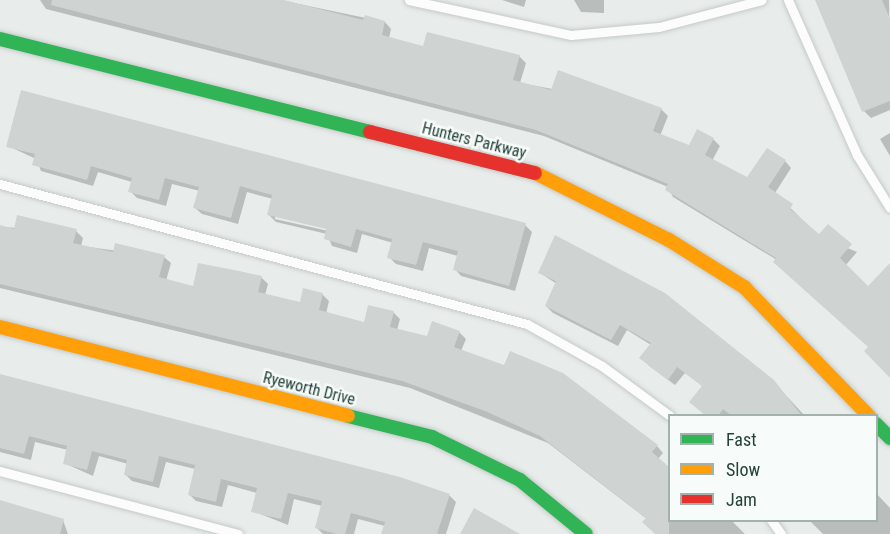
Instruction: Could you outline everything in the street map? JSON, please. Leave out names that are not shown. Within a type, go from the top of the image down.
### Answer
[{"type":"street","name":"Hunters Parkway","points":[[0,39],[535,173],[669,240],[744,287],[867,414]]},
{"type":"street","name":"Ryeworth Drive","points":[[0,327],[432,437],[520,480],[586,534]]},
{"type":"street","points":[[878,426],[890,438]]},
{"type":"lane","points":[[409,0],[571,35],[659,27],[762,0]]},
{"type":"lane","points":[[788,0],[857,155],[890,208]]},
{"type":"lane","points":[[0,184],[527,324],[602,366],[668,415]]},
{"type":"lane","points":[[0,471],[238,534]]},
{"type":"building","points":[[52,0],[284,0],[363,20],[365,15],[385,21],[382,35],[423,46],[427,32],[520,55],[513,80],[551,90],[558,70],[662,108],[653,131],[689,145],[697,129],[714,138],[705,155],[747,177],[767,148],[786,160],[768,187],[793,204],[790,209],[819,234],[828,224],[852,244],[840,258],[868,286],[890,263],[890,378],[864,351],[868,347],[773,262],[776,258],[665,190],[668,184],[536,130],[51,5]]},
{"type":"building","points":[[815,0],[882,0],[890,19],[890,101],[862,112]]},
{"type":"building","points":[[21,90],[526,223],[509,286],[453,270],[458,251],[423,242],[416,265],[387,258],[392,239],[356,229],[351,247],[324,239],[326,229],[267,215],[272,195],[240,186],[231,218],[193,208],[199,187],[165,178],[159,200],[128,192],[132,178],[91,166],[87,180],[32,165],[35,154],[6,147]]},
{"type":"building","points":[[17,215],[77,229],[73,243],[113,252],[115,243],[165,255],[159,277],[193,286],[198,263],[262,276],[258,292],[300,302],[303,288],[323,293],[319,310],[364,322],[368,305],[394,311],[390,327],[427,336],[432,321],[460,331],[454,347],[504,365],[510,351],[563,373],[658,445],[652,452],[668,466],[669,534],[655,534],[642,522],[646,518],[540,436],[485,411],[402,381],[0,284],[0,225],[14,229]]},
{"type":"building","points":[[555,235],[665,293],[774,380],[800,414],[729,414],[723,409],[719,414],[704,414],[689,402],[702,386],[677,367],[668,380],[639,358],[651,343],[620,325],[611,340],[545,306],[556,281],[538,273]]},
{"type":"building","points":[[0,374],[400,477],[450,494],[437,534],[381,534],[385,522],[351,513],[345,534],[337,534],[315,528],[322,501],[288,493],[281,519],[251,512],[257,488],[221,479],[216,502],[188,495],[195,465],[159,456],[153,482],[124,475],[127,460],[92,451],[87,470],[63,464],[67,446],[29,436],[24,454],[0,448]]},
{"type":"building","points":[[0,500],[64,519],[60,534],[0,534]]},
{"type":"building","points":[[474,508],[520,534],[460,534]]},
{"type":"traffic: fast","points":[[0,39],[370,132]]},
{"type":"traffic: fast","points":[[348,416],[432,437],[520,480],[586,534]]},
{"type":"traffic: fast","points":[[878,426],[890,438]]},
{"type":"traffic: slow","points":[[535,173],[669,240],[744,287],[867,414]]},
{"type":"traffic: slow","points":[[0,327],[348,416]]},
{"type":"traffic: jam","points":[[370,132],[535,173]]}]
